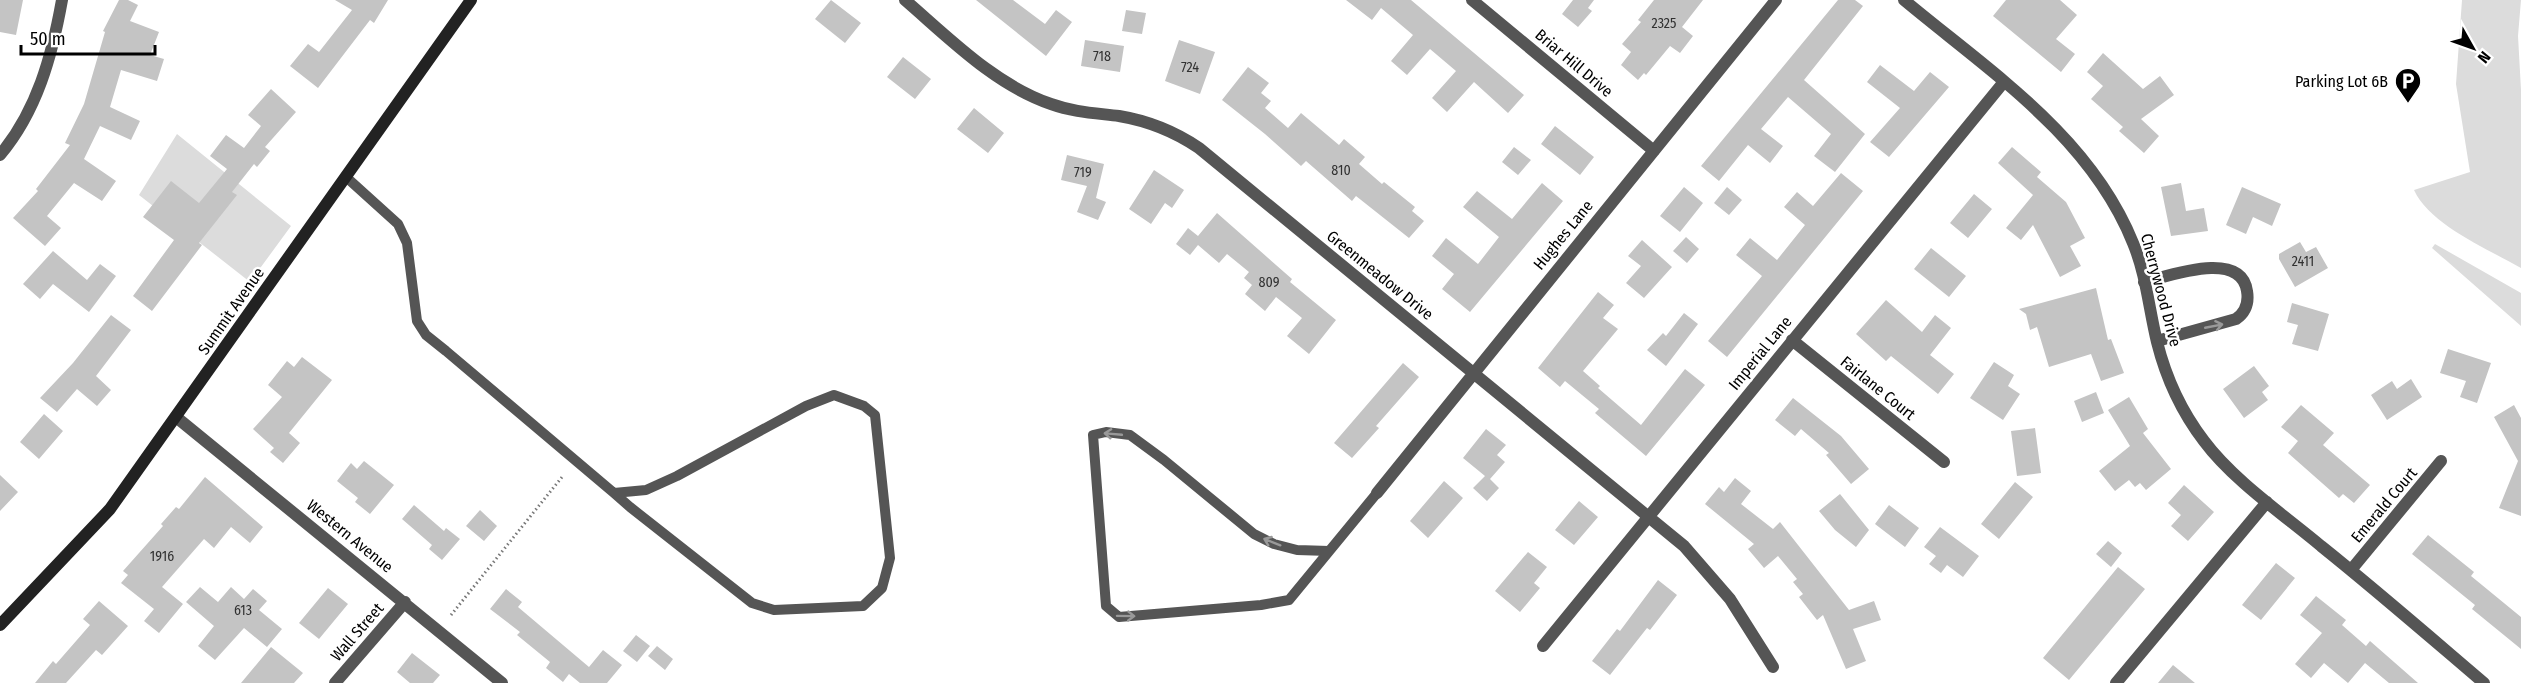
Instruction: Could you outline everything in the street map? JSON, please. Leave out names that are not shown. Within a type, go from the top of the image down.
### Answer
[{"type":"main road","name":"Summit Avenue","points":[[0,625],[110,509],[471,0]]},
{"type":"street","points":[[0,155],[20,127],[40,87],[50,57],[62,0]]},
{"type":"street","name":"Greenmeadow Drive","points":[[905,0],[974,58],[1027,95],[1075,111],[1143,121],[1183,137],[1567,448],[1698,560],[1730,599],[1773,667]]},
{"type":"street","name":"Briar Hill Drive","points":[[1472,0],[1654,151]]},
{"type":"street","name":"Hughes Lane","points":[[1377,493],[1776,0]]},
{"type":"street","name":"Cherrywood Drive","points":[[1904,0],[2068,140],[2105,188],[2134,245],[2167,377],[2188,419],[2223,462],[2267,502],[2484,683]]},
{"type":"street","name":"Imperial Lane","points":[[1543,646],[2003,83]]},
{"type":"street","points":[[2144,282],[2184,272],[2220,267],[2240,276],[2247,290],[2245,310],[2236,319],[2223,325],[2157,341]]},
{"type":"street","name":"Fairlane Court","points":[[1792,340],[1944,462]]},
{"type":"street","name":"Western Avenue","points":[[176,417],[502,683]]},
{"type":"street","name":"Emerald Court","points":[[2351,570],[2442,461]]},
{"type":"street","points":[[2116,683],[2267,502]]},
{"type":"street","name":"Wall Street","points":[[335,683],[405,602]]},
{"type":"lane","points":[[346,177],[398,224],[407,243],[417,321],[426,335],[614,493],[752,603],[774,610],[863,606],[882,588],[890,558],[875,415],[850,399],[834,395],[806,406],[677,476],[646,490],[614,493]]},
{"type":"lane","points":[[1329,551],[1297,550],[1264,539],[1254,534],[1130,435],[1106,432],[1093,435],[1106,606],[1119,617],[1289,600],[1377,493]]},
{"type":"path","points":[[451,615],[562,477]]},
{"type":"shaded area","points":[[2462,0],[2521,0],[2518,36],[2521,90],[2521,268],[2446,225],[2422,203],[2414,190],[2470,172],[2456,84]]},
{"type":"shaded area","points":[[177,134],[291,226],[250,282],[139,195]]},
{"type":"shaded area","points":[[2435,244],[2521,293],[2521,326],[2432,248]]},
{"type":"building","points":[[0,0],[23,0],[16,35],[0,32]]},
{"type":"building","points":[[119,0],[128,0],[138,5],[130,21],[159,32],[150,55],[164,59],[157,81],[121,70],[110,107],[140,121],[131,140],[100,126],[84,159],[116,181],[102,201],[74,183],[47,216],[61,228],[45,246],[13,218],[38,191],[36,189],[70,145],[65,143],[84,104],[105,32],[103,31]]},
{"type":"building","points":[[335,0],[388,0],[374,23],[370,20],[318,88],[290,66],[308,44],[319,52],[352,10]]},
{"type":"building","points":[[831,0],[861,23],[845,43],[815,19]]},
{"type":"building","points":[[976,0],[1013,0],[1045,24],[1056,10],[1072,22],[1046,56]]},
{"type":"building","points":[[1346,0],[1411,0],[1524,95],[1508,113],[1474,82],[1447,112],[1432,98],[1456,71],[1430,49],[1407,75],[1391,61],[1413,35],[1381,8],[1372,20]]},
{"type":"building","points":[[1573,0],[1594,0],[1588,8],[1592,11],[1578,27],[1562,14]]},
{"type":"building","points":[[1654,0],[1703,0],[1682,27],[1693,36],[1680,53],[1670,46],[1646,75],[1644,73],[1638,80],[1621,65],[1631,52],[1622,44],[1641,22],[1638,20]]},
{"type":"building","points":[[1838,0],[1855,0],[1863,6],[1804,80],[1865,134],[1835,172],[1814,156],[1831,134],[1788,97],[1761,129],[1783,146],[1770,163],[1748,145],[1719,181],[1701,166]]},
{"type":"building","points":[[2006,0],[2060,0],[2077,15],[2056,39],[2075,54],[2061,72],[1993,16]]},
{"type":"building","points":[[1126,10],[1146,13],[1142,34],[1122,31]]},
{"type":"building","points":[[1085,40],[1124,46],[1120,72],[1081,66]]},
{"type":"building","points":[[1179,40],[1215,52],[1200,94],[1165,81]]},
{"type":"building","points":[[2103,53],[2143,89],[2160,76],[2174,95],[2141,119],[2159,136],[2144,153],[2119,131],[2123,127],[2091,99],[2103,86],[2087,72]]},
{"type":"building","points":[[903,57],[931,79],[915,99],[887,77]]},
{"type":"building","points":[[1880,65],[1914,91],[1930,72],[1949,87],[1889,157],[1870,142],[1900,108],[1867,82]]},
{"type":"building","points":[[1248,67],[1269,83],[1261,93],[1271,101],[1265,108],[1288,128],[1301,113],[1339,145],[1344,139],[1365,157],[1359,164],[1382,184],[1384,182],[1415,207],[1412,211],[1424,221],[1409,238],[1356,196],[1352,201],[1306,161],[1301,166],[1222,100]]},
{"type":"building","points":[[271,89],[296,112],[265,147],[270,151],[257,167],[254,164],[232,192],[237,195],[199,243],[202,245],[152,311],[133,296],[174,240],[143,217],[171,181],[199,203],[227,169],[210,156],[226,135],[244,148],[261,126],[248,115]]},
{"type":"building","points":[[974,108],[1004,133],[988,153],[957,129]]},
{"type":"building","points":[[1555,126],[1594,157],[1580,175],[1541,144]]},
{"type":"building","points":[[1514,147],[1531,160],[1518,175],[1502,162]]},
{"type":"building","points":[[2012,147],[2041,172],[2037,177],[2066,202],[2085,238],[2070,246],[2081,266],[2060,277],[2033,225],[2021,240],[2006,228],[2033,195],[1998,163]]},
{"type":"building","points":[[1067,155],[1104,164],[1096,198],[1106,202],[1098,220],[1077,212],[1087,186],[1061,180]]},
{"type":"building","points":[[1154,170],[1184,190],[1172,208],[1165,203],[1151,224],[1129,209]]},
{"type":"building","points":[[1841,173],[1863,191],[1727,357],[1708,341],[1762,276],[1736,255],[1750,238],[1777,260],[1805,225],[1784,207],[1797,192],[1813,206]]},
{"type":"building","points":[[1542,183],[1563,201],[1470,312],[1442,289],[1454,274],[1432,256],[1446,238],[1478,264],[1499,237],[1463,207],[1477,191],[1512,219]]},
{"type":"building","points":[[2181,183],[2186,211],[2204,208],[2208,231],[2171,236],[2161,187]]},
{"type":"building","points":[[1684,187],[1703,203],[1680,232],[1660,216]]},
{"type":"building","points":[[1727,187],[1742,200],[1729,215],[1714,203]]},
{"type":"building","points":[[2242,187],[2281,204],[2272,226],[2253,217],[2246,234],[2226,225]]},
{"type":"building","points":[[1974,194],[1992,209],[1968,238],[1950,223]]},
{"type":"building","points":[[1217,213],[1292,279],[1290,282],[1336,320],[1309,354],[1287,336],[1302,318],[1276,297],[1265,311],[1245,294],[1252,285],[1244,278],[1249,272],[1227,254],[1219,263],[1198,245],[1190,255],[1176,244],[1188,228],[1198,236]]},
{"type":"building","points":[[1686,237],[1699,249],[1687,263],[1673,251]]},
{"type":"building","points":[[1642,240],[1672,267],[1644,298],[1626,283],[1641,266],[1628,256]]},
{"type":"building","points":[[2300,242],[2306,252],[2316,247],[2328,268],[2295,287],[2279,259],[2279,254]]},
{"type":"building","points":[[1931,248],[1966,276],[1949,297],[1914,269]]},
{"type":"building","points":[[53,251],[87,280],[100,264],[116,276],[89,312],[53,284],[40,299],[23,284]]},
{"type":"building","points":[[2096,288],[2108,340],[2111,339],[2124,373],[2101,381],[2091,354],[2049,367],[2037,327],[2030,330],[2026,314],[2019,309]]},
{"type":"building","points":[[1598,292],[1614,305],[1603,318],[1618,329],[1583,371],[1600,386],[1598,388],[1641,425],[1685,369],[1705,385],[1646,456],[1595,413],[1599,409],[1565,381],[1560,387],[1538,368]]},
{"type":"building","points":[[1886,300],[1922,332],[1935,315],[1951,328],[1930,355],[1954,374],[1938,394],[1891,356],[1886,361],[1856,334]]},
{"type":"building","points":[[2292,303],[2329,314],[2318,351],[2292,344],[2298,325],[2287,322]]},
{"type":"building","points":[[1684,313],[1698,324],[1666,366],[1647,350],[1663,333],[1666,336]]},
{"type":"building","points":[[111,315],[131,330],[96,376],[111,390],[97,406],[77,389],[57,412],[40,398],[73,363]]},
{"type":"building","points":[[2448,349],[2491,363],[2477,403],[2460,397],[2466,381],[2440,373]]},
{"type":"building","points":[[302,357],[332,380],[289,433],[300,443],[283,463],[270,452],[274,448],[253,429],[282,397],[268,385],[287,361],[294,367]]},
{"type":"building","points":[[1994,362],[2014,375],[2008,386],[2020,394],[2003,420],[1970,398]]},
{"type":"building","points":[[1403,363],[1419,377],[1376,426],[1379,428],[1352,458],[1334,443]]},
{"type":"building","points":[[2254,366],[2269,386],[2262,392],[2268,400],[2244,418],[2223,389]]},
{"type":"building","points":[[2411,379],[2422,397],[2387,420],[2371,395],[2392,381],[2397,389]]},
{"type":"building","points":[[2096,392],[2104,413],[2082,422],[2074,401]]},
{"type":"building","points":[[2129,397],[2148,429],[2143,433],[2171,469],[2146,490],[2140,483],[2135,487],[2129,480],[2115,491],[2099,471],[2130,446],[2108,410]]},
{"type":"building","points":[[1793,398],[1841,436],[1869,469],[1851,484],[1826,455],[1829,453],[1801,429],[1795,436],[1775,420]]},
{"type":"building","points":[[2301,405],[2334,433],[2323,445],[2370,485],[2354,503],[2343,494],[2339,498],[2288,453],[2298,441],[2281,427]]},
{"type":"building","points":[[2514,405],[2521,418],[2521,516],[2499,508],[2518,461],[2494,417]]},
{"type":"building","points":[[44,414],[63,431],[39,459],[20,442]]},
{"type":"building","points":[[2035,428],[2041,473],[2017,476],[2011,431]]},
{"type":"building","points":[[1486,429],[1506,445],[1497,455],[1505,462],[1490,479],[1499,488],[1487,501],[1473,488],[1485,476],[1463,458]]},
{"type":"building","points":[[364,461],[394,485],[370,514],[355,502],[358,498],[337,481],[351,463],[357,469]]},
{"type":"building","points":[[0,475],[18,492],[0,511]]},
{"type":"building","points":[[205,477],[263,527],[250,543],[231,527],[214,548],[204,539],[162,587],[183,604],[159,633],[144,621],[154,609],[121,583],[128,575],[123,571],[163,526],[161,524],[176,507],[179,509]]},
{"type":"building","points":[[1735,478],[1751,491],[1741,504],[1773,529],[1780,522],[1849,610],[1874,601],[1881,620],[1853,629],[1866,661],[1846,669],[1823,615],[1817,620],[1799,597],[1803,594],[1793,582],[1797,579],[1778,556],[1764,568],[1748,549],[1754,544],[1705,504],[1719,487],[1724,492]]},
{"type":"building","points":[[1444,481],[1463,498],[1428,538],[1410,521]]},
{"type":"building","points":[[2015,482],[2033,497],[1999,539],[1981,524]]},
{"type":"building","points":[[2184,485],[2214,512],[2188,541],[2171,526],[2181,515],[2168,503]]},
{"type":"building","points":[[1840,494],[1869,530],[1856,547],[1835,530],[1819,511]]},
{"type":"building","points":[[1579,501],[1598,517],[1574,545],[1555,530]]},
{"type":"building","points":[[414,505],[444,531],[446,528],[460,539],[442,560],[429,549],[432,545],[402,519]]},
{"type":"building","points":[[1889,505],[1919,528],[1905,547],[1875,524]]},
{"type":"building","points":[[480,510],[497,526],[484,541],[466,526]]},
{"type":"building","points":[[1940,527],[1979,556],[1963,577],[1947,565],[1941,573],[1929,564],[1936,556],[1924,547]]},
{"type":"building","points":[[2428,535],[2474,572],[2471,576],[2521,617],[2521,649],[2472,609],[2475,605],[2412,554]]},
{"type":"building","points":[[2108,541],[2122,553],[2111,567],[2096,554]]},
{"type":"building","points":[[1528,552],[1547,567],[1534,583],[1540,588],[1520,612],[1495,591]]},
{"type":"building","points":[[2276,563],[2295,578],[2261,620],[2242,605]]},
{"type":"building","points":[[2118,567],[2145,589],[2069,680],[2043,658]]},
{"type":"building","points":[[1658,580],[1677,595],[1650,630],[1647,628],[1610,675],[1592,661],[1617,629],[1620,631]]},
{"type":"building","points":[[200,587],[218,602],[231,587],[244,599],[253,589],[267,601],[259,610],[282,629],[267,647],[244,628],[215,660],[198,646],[214,626],[186,602]]},
{"type":"building","points":[[328,588],[348,604],[319,639],[299,623]]},
{"type":"building","points":[[506,589],[522,602],[518,607],[589,667],[603,650],[622,665],[607,683],[580,683],[569,674],[563,682],[546,668],[550,662],[517,635],[520,632],[490,609]]},
{"type":"building","points":[[2316,596],[2346,620],[2342,625],[2366,646],[2370,641],[2418,683],[2389,683],[2365,663],[2348,683],[2324,663],[2311,678],[2295,664],[2322,633],[2300,615]]},
{"type":"building","points":[[99,601],[128,626],[102,655],[96,650],[66,683],[35,683],[53,661],[56,664],[90,625],[83,619]]},
{"type":"building","points":[[636,635],[650,646],[637,662],[623,651]]},
{"type":"building","points":[[657,646],[673,659],[665,670],[648,656]]},
{"type":"building","points":[[271,647],[303,673],[294,683],[241,683]]},
{"type":"building","points":[[412,653],[440,675],[433,683],[410,683],[397,672]]},
{"type":"building","points":[[2173,665],[2195,683],[2158,683]]},
{"type":"place","name":"Parking Lot 6B","points":[[2408,104]]}]
